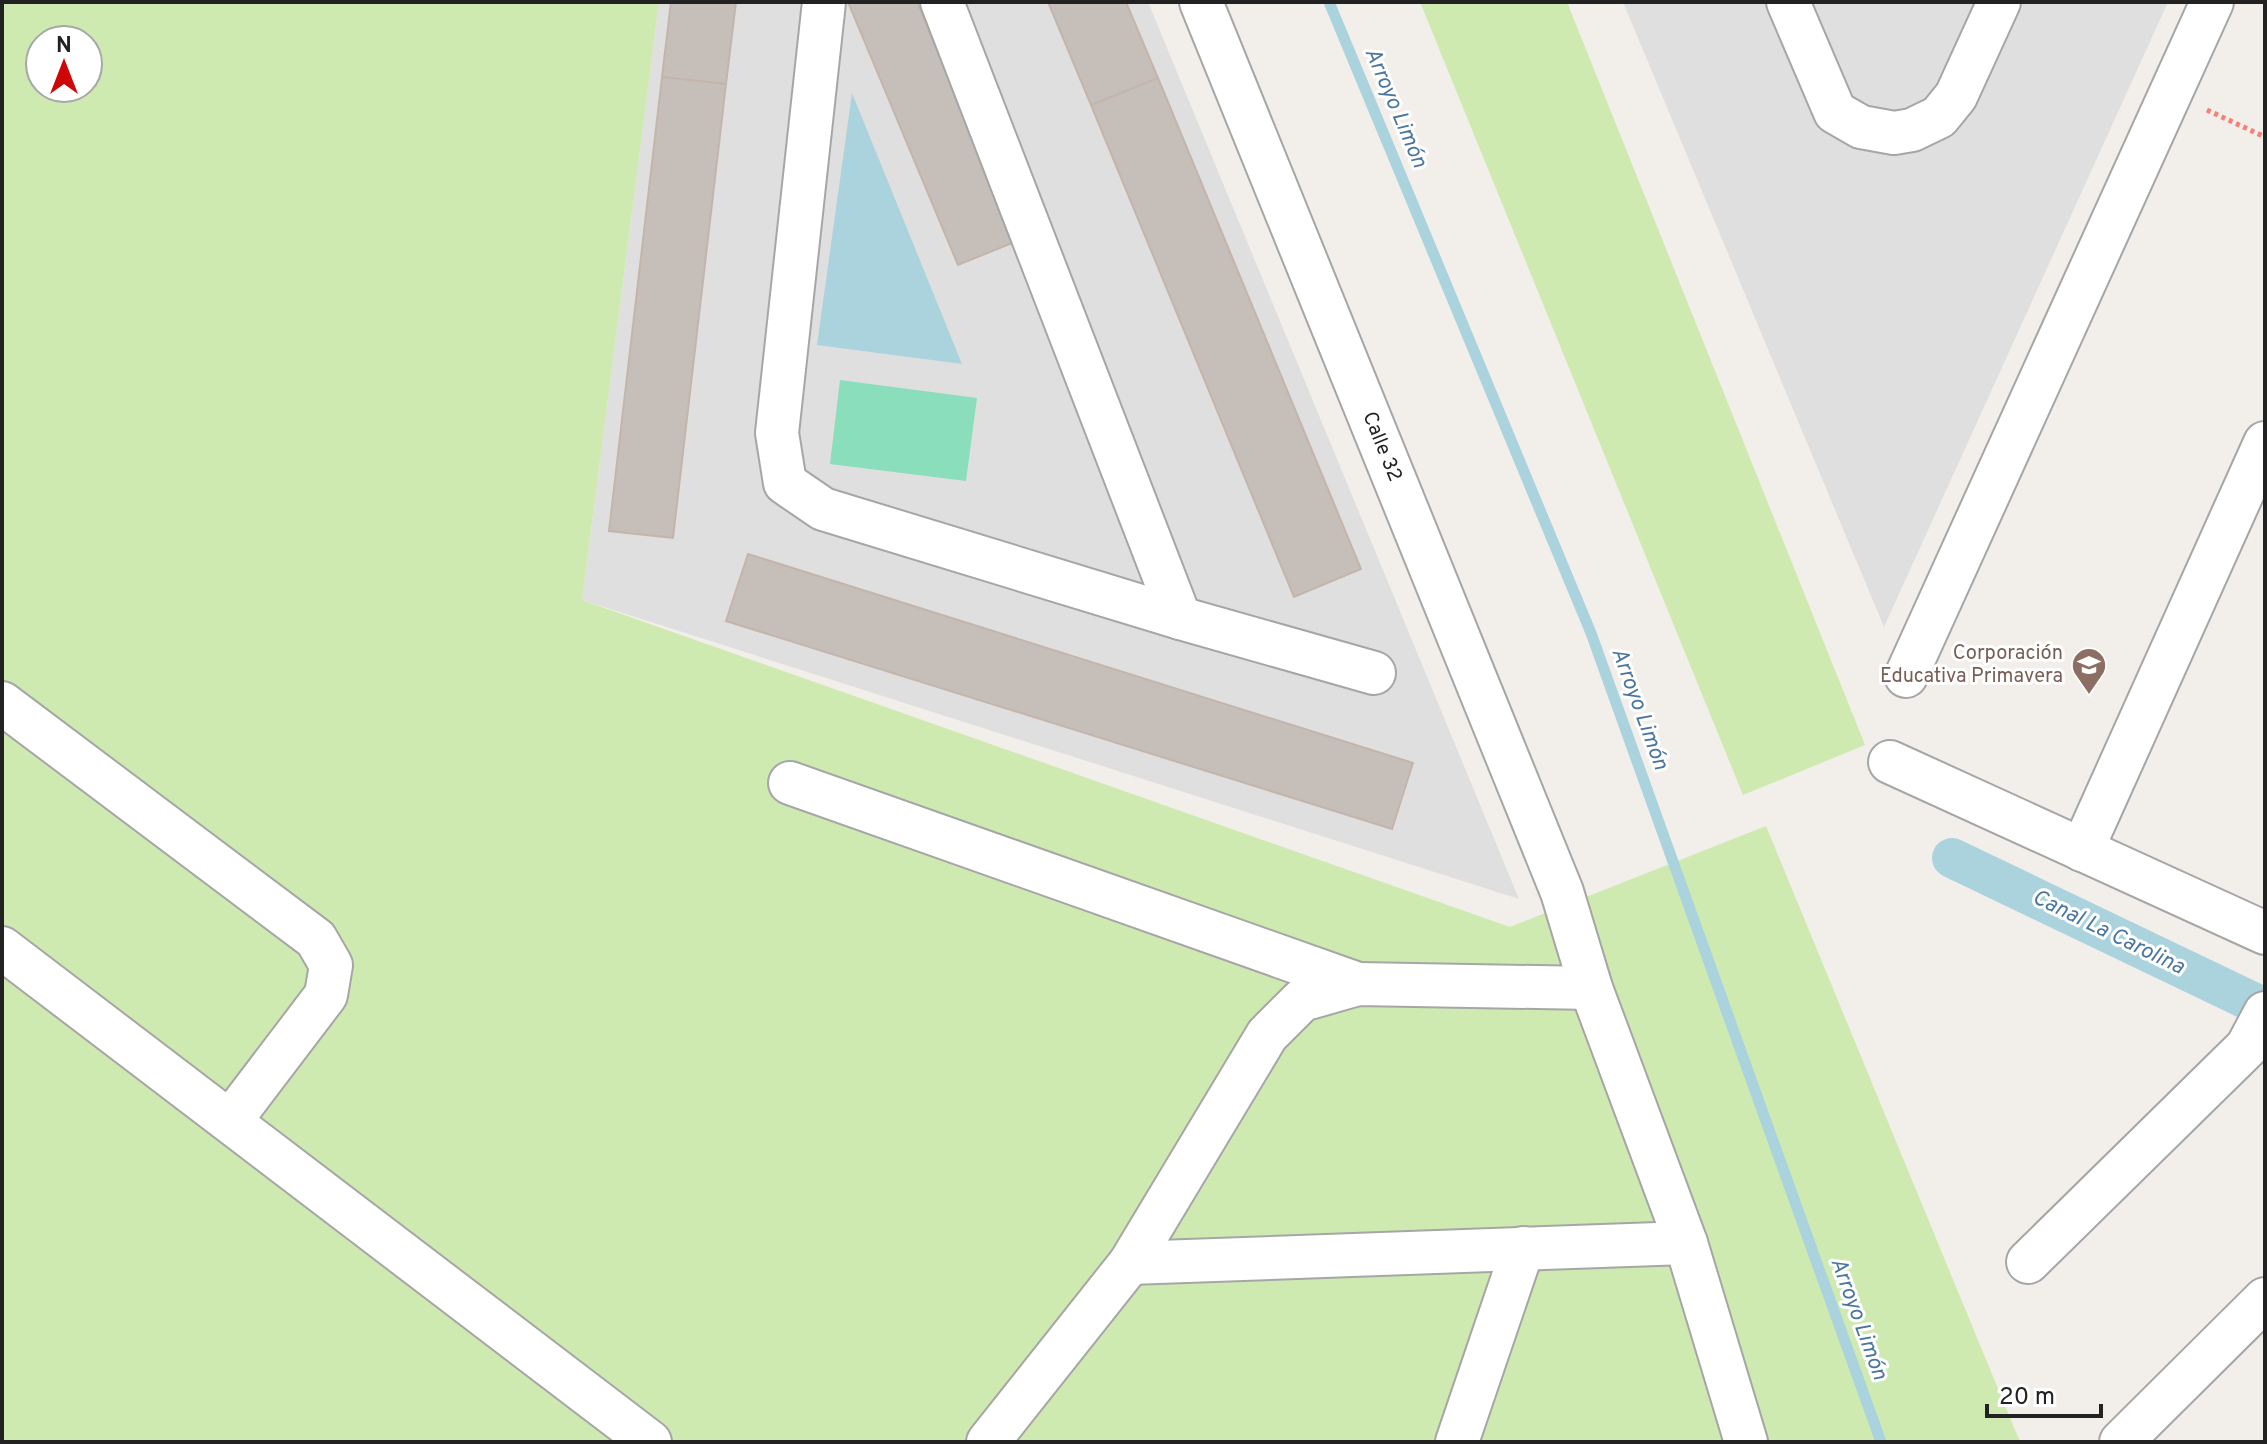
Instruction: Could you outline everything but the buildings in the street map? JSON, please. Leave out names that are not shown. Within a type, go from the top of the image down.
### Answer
[{"type":"street","points":[[824,2],[777,433],[785,483],[823,509],[1180,618],[1374,673]]},
{"type":"street","points":[[942,2],[1180,618]]},
{"type":"street","name":"Calle 32","points":[[1201,2],[1562,892],[1591,988],[1686,1243],[1746,1442]]},
{"type":"street","points":[[1788,2],[1835,112],[1861,127],[1894,133],[1912,130],[1939,117],[1956,96],[1999,2]]},
{"type":"street","points":[[1906,676],[2212,2]]},
{"type":"street","points":[[2082,850],[2265,443]]},
{"type":"street","points":[[2,703],[316,939],[331,965],[326,995],[231,1120]]},
{"type":"street","points":[[1890,762],[2264,931]]},
{"type":"street","points":[[790,783],[1358,984]]},
{"type":"street","points":[[2,948],[650,1442]]},
{"type":"street","points":[[988,1442],[1130,1263],[1267,1035],[1302,1000],[1358,984],[1591,988]]},
{"type":"street","points":[[2028,1262],[2256,1030]]},
{"type":"street","points":[[1130,1263],[1686,1243]]},
{"type":"street","points":[[1457,1442],[1523,1248]]},
{"type":"street","points":[[2121,1442],[2265,1299]]},
{"type":"path","points":[[2170,93],[2265,137]]},
{"type":"shaded area","points":[[659,2],[1148,2],[1519,899],[582,600]]},
{"type":"shaded area","points":[[1623,2],[2168,2],[1884,627]]},
{"type":"green space","points":[[2,2],[659,2],[582,600],[1510,927],[1766,826],[2020,1442],[2,1442]]},
{"type":"green space","points":[[1420,2],[1567,2],[1865,745],[1743,795]]},
{"type":"green space","points":[[840,380],[977,398],[966,481],[830,464]]},
{"type":"water","points":[[852,93],[962,364],[817,345]]},
{"type":"waterway","name":"Arroyo Limón","points":[[1329,2],[1591,633],[1881,1442]]},
{"type":"waterway","name":"Canal La Carolina","points":[[1952,858],[2265,1008]]},
{"type":"place","name":"Corporación Educativa Primavera","points":[[2089,696]]}]
